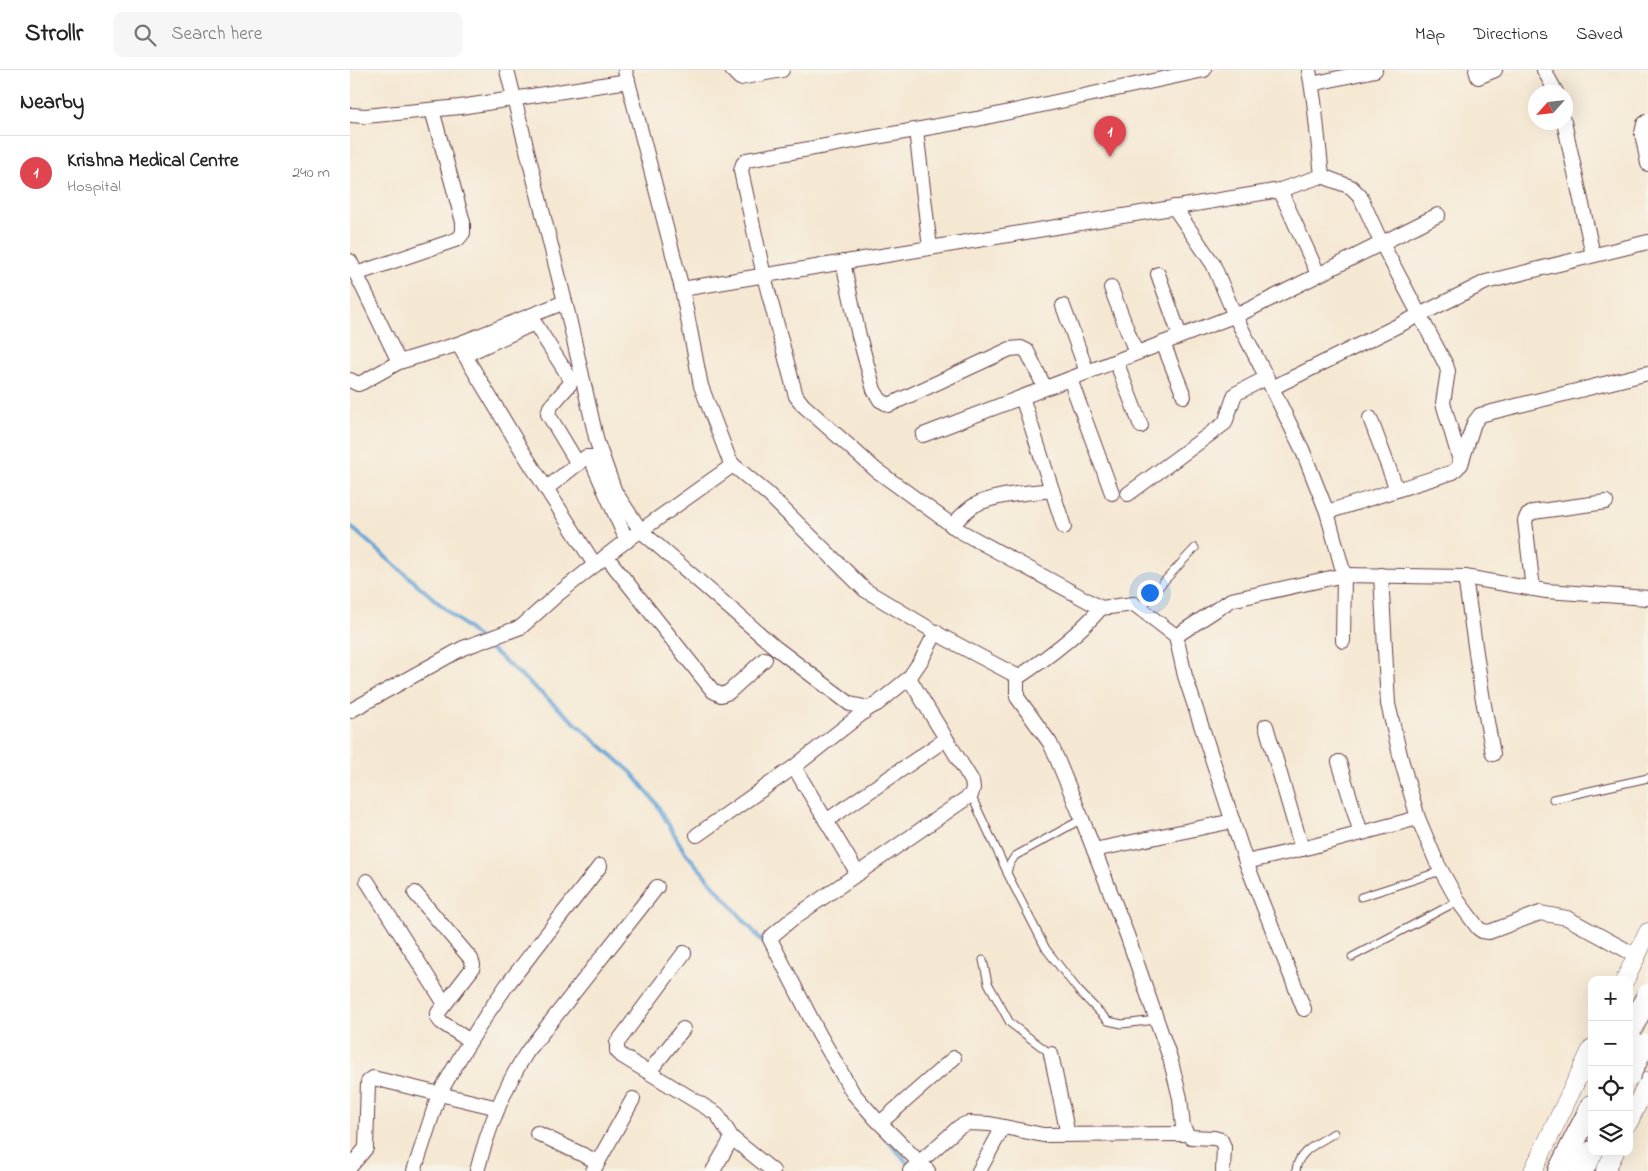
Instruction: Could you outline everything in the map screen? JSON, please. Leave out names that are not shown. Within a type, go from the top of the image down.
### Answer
[{"type":"highway","points":[[1633,1025],[1648,995]]},
{"type":"highway","points":[[1633,1067],[1648,1037]]},
{"type":"highway","points":[[1559,1171],[1589,1111]]},
{"type":"highway","points":[[1582,1171],[1590,1156]]},
{"type":"street","points":[[507,70],[601,456],[615,492],[641,531],[776,648],[850,704],[869,708]]},
{"type":"street","points":[[732,70],[740,78],[782,70]]},
{"type":"street","points":[[1202,70],[977,119],[747,160],[743,164],[741,171],[764,276],[796,396],[803,405],[876,470],[952,526],[1101,608],[1134,604],[1176,636],[1185,676],[1246,862],[1304,1009]]},
{"type":"street","points":[[1309,70],[1322,176]]},
{"type":"street","points":[[1312,84],[1375,70]]},
{"type":"street","points":[[1476,70],[1478,77],[1495,70]]},
{"type":"street","points":[[1544,70],[1552,85]]},
{"type":"street","points":[[350,115],[365,116],[432,110],[515,98],[626,75],[682,289],[701,386],[729,459],[733,465],[768,494],[865,590],[1017,678],[1017,697],[1050,743],[1127,935],[1172,1066],[1187,1134]]},
{"type":"street","points":[[399,362],[353,267],[458,239],[463,233],[463,222],[432,110]]},
{"type":"street","points":[[1648,122],[1644,124],[1642,133],[1648,164]]},
{"type":"street","points":[[916,130],[930,248]]},
{"type":"street","points":[[1566,130],[1593,255]]},
{"type":"street","points":[[682,289],[1280,190],[1322,176],[1351,187],[1360,196],[1446,365],[1448,371],[1443,403],[1462,464]]},
{"type":"street","points":[[1280,190],[1318,274]]},
{"type":"street","points":[[1174,207],[1213,264],[1235,316],[1302,448],[1327,512],[1344,575],[1343,641]]},
{"type":"street","points":[[923,435],[1235,316],[1438,214]]},
{"type":"street","points":[[1128,494],[1225,423],[1234,394],[1269,383],[1421,314],[1486,282],[1648,242]]},
{"type":"street","points":[[843,262],[858,336],[874,390],[885,404],[889,405],[1010,349],[1020,348],[1027,351],[1045,388]]},
{"type":"street","points":[[1158,274],[1180,336]]},
{"type":"street","points":[[1110,288],[1136,353]]},
{"type":"street","points":[[462,349],[565,302]]},
{"type":"street","points":[[1063,306],[1087,372]]},
{"type":"street","points":[[350,380],[358,384],[399,362],[462,349],[530,325],[536,325],[571,380],[570,384],[550,407],[548,414],[578,464]]},
{"type":"street","points":[[1163,343],[1184,396]]},
{"type":"street","points":[[462,349],[546,489],[600,561],[713,691],[721,695],[729,692],[765,659]]},
{"type":"street","points":[[1116,361],[1142,426]]},
{"type":"street","points":[[1327,512],[1452,472],[1462,464],[1474,423],[1480,416],[1648,373]]},
{"type":"street","points":[[1070,378],[1112,493]]},
{"type":"street","points":[[1022,397],[1064,527]]},
{"type":"street","points":[[1370,418],[1397,490]]},
{"type":"street","points":[[546,489],[586,457],[592,459],[627,541]]},
{"type":"street","points":[[350,711],[462,648],[521,627],[558,594],[600,561],[733,465]]},
{"type":"street","points":[[952,526],[963,514],[976,505],[993,498],[1052,490]]},
{"type":"street","points":[[1533,590],[1525,521],[1527,516],[1533,512],[1606,502]]},
{"type":"street","points":[[1176,636],[1231,600],[1344,575],[1465,577],[1533,590],[1648,598]]},
{"type":"street","points":[[1381,575],[1388,704],[1418,818],[1441,871],[1458,901],[1482,931],[1489,932],[1540,913],[1567,918],[1636,956]]},
{"type":"street","points":[[1465,577],[1492,754]]},
{"type":"street","points":[[1017,678],[1041,662],[1087,625],[1101,608]]},
{"type":"street","points":[[697,835],[794,767],[909,678],[922,659],[936,632]]},
{"type":"street","points":[[909,678],[972,781],[974,788],[971,795],[792,919],[772,936],[770,942],[853,1093],[919,1167],[959,1127],[968,1123],[1003,1127],[1043,1135],[1187,1134],[1191,1137],[1214,1138],[1221,1140],[1224,1147],[1223,1171]]},
{"type":"street","points":[[1266,726],[1302,850]]},
{"type":"street","points":[[826,821],[946,739]]},
{"type":"street","points":[[1339,762],[1361,833]]},
{"type":"street","points":[[794,767],[858,874]]},
{"type":"street","points":[[1246,862],[1302,850],[1418,818]]},
{"type":"street","points":[[1094,850],[1233,821]]},
{"type":"street","points":[[414,1171],[439,1094],[470,1041],[507,986],[600,866]]},
{"type":"street","points":[[367,881],[444,1004]]},
{"type":"street","points":[[477,1171],[491,1124],[514,1072],[527,1052],[657,887]]},
{"type":"street","points":[[415,893],[471,959],[472,969],[438,1014],[440,1022],[470,1041]]},
{"type":"street","points":[[1627,976],[1648,932]]},
{"type":"street","points":[[684,953],[617,1043],[617,1051],[622,1056],[717,1114],[732,1138],[773,1171]]},
{"type":"street","points":[[1633,1023],[1648,1029]]},
{"type":"street","points":[[649,1072],[682,1030]]},
{"type":"street","points":[[1633,1048],[1648,1056]]},
{"type":"street","points":[[1051,1054],[1068,1135]]},
{"type":"street","points":[[1533,1171],[1588,1056]]},
{"type":"street","points":[[880,1123],[954,1058]]},
{"type":"street","points":[[1633,1072],[1645,1087],[1633,1113]]},
{"type":"street","points":[[350,1167],[366,1148],[368,1082],[370,1079],[373,1078],[498,1108]]},
{"type":"street","points":[[537,1133],[595,1167],[633,1099]]},
{"type":"street","points":[[980,1171],[1003,1127]]},
{"type":"street","points":[[713,1171],[732,1138]]},
{"type":"street","points":[[1606,1171],[1613,1156]]},
{"type":"lane","points":[[1141,609],[1195,548]]},
{"type":"lane","points":[[1553,799],[1648,778]]},
{"type":"lane","points":[[971,795],[1046,949],[1078,990],[1108,1021],[1122,1024],[1156,1020]]},
{"type":"lane","points":[[1007,872],[1015,856],[1082,819]]},
{"type":"lane","points":[[1361,896],[1441,871]]},
{"type":"lane","points":[[1352,957],[1458,901]]},
{"type":"lane","points":[[983,960],[988,983],[1010,1023],[1051,1054]]},
{"type":"lane","points":[[1296,1171],[1297,1162],[1303,1153],[1334,1133]]},
{"type":"waterway","points":[[350,526],[479,638]]},
{"type":"waterway","points":[[484,643],[631,772],[656,803],[684,851],[767,947]]},
{"type":"waterway","points":[[885,1137],[910,1166]]},
{"type":"place","name":"Krishna Medical Centre","points":[[1110,157]]}]
